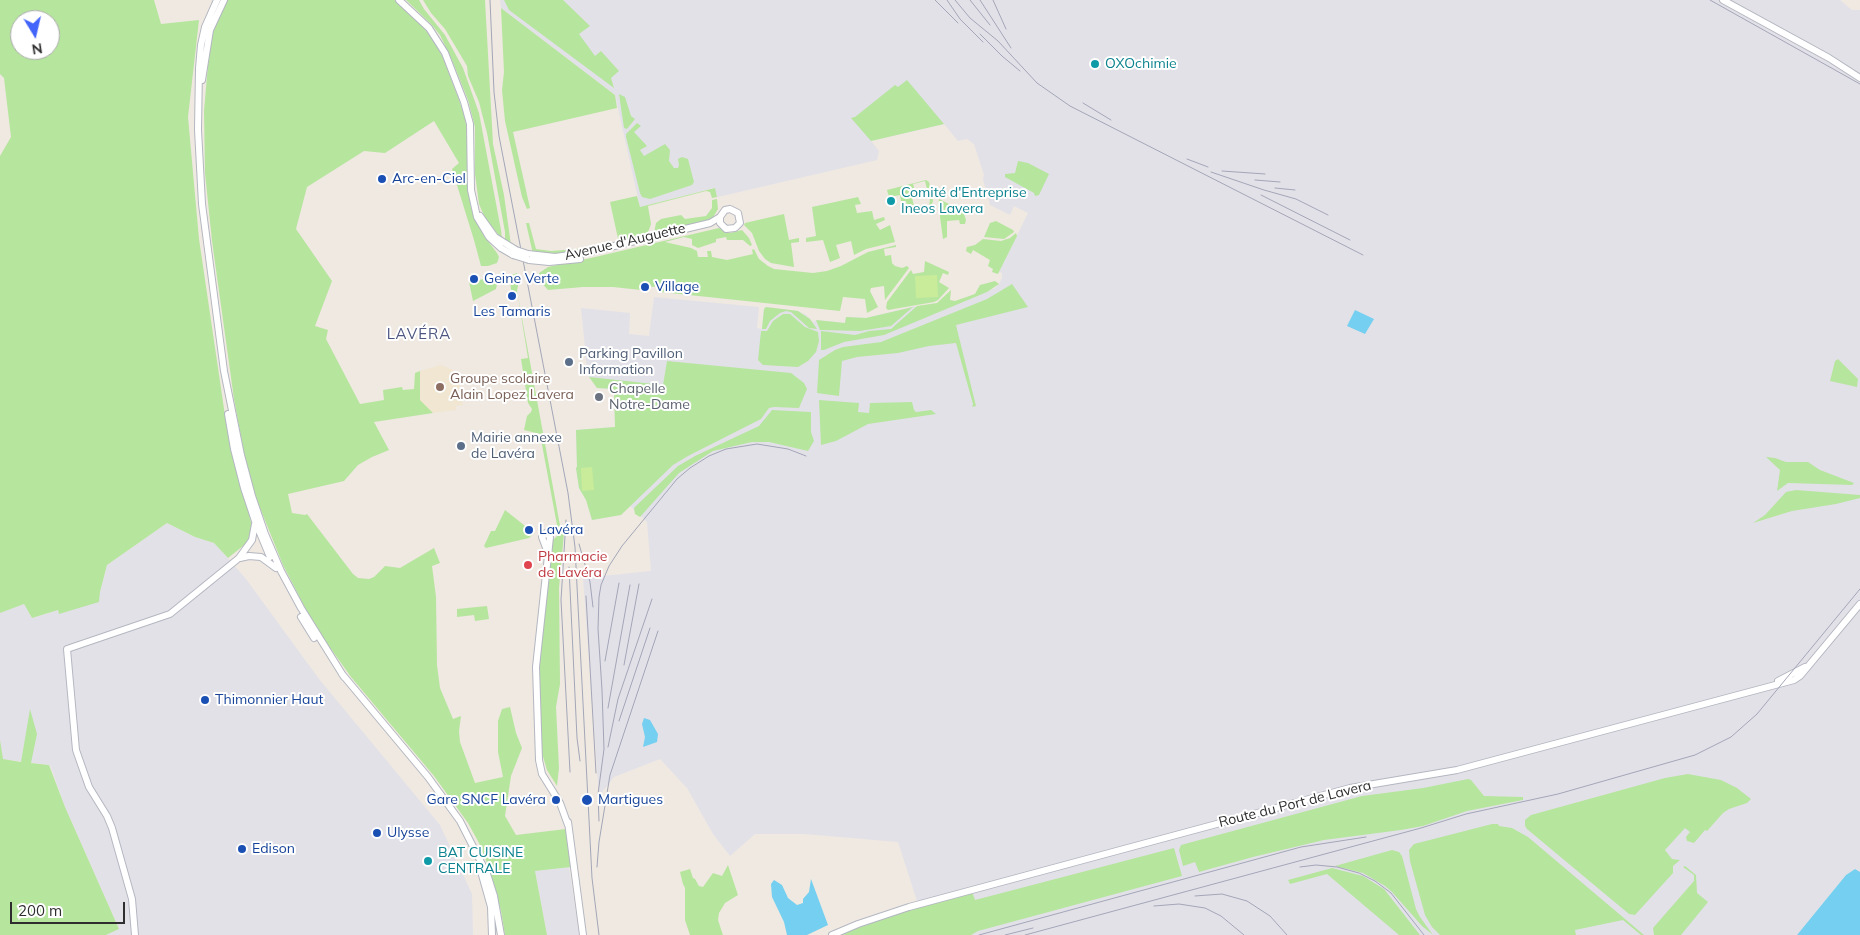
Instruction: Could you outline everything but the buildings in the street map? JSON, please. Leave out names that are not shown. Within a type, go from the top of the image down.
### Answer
[{"type":"main road","points":[[217,0],[205,27],[199,68],[199,151],[202,204],[224,371],[241,455],[265,534],[301,608],[344,677]]},
{"type":"main road","points":[[199,99],[210,30],[224,0]]},
{"type":"main road","points":[[399,0],[421,19],[434,35],[449,62],[464,102],[472,134],[471,183],[477,217],[483,230],[495,243],[510,251]]},
{"type":"main road","points":[[1723,0],[1829,58],[1860,78]]},
{"type":"main road","name":"Avenue d'Auguette","points":[[474,204],[488,228],[510,251],[549,262],[578,259],[722,225]]},
{"type":"main road","points":[[730,209],[738,213],[740,223],[735,228],[729,230],[722,225],[720,217],[725,210],[730,209]]},
{"type":"main road","name":"Avenue d'Auguette","points":[[528,257],[555,257],[580,254],[710,223],[720,217]]},
{"type":"main road","points":[[224,371],[226,407],[234,450],[255,521],[276,568],[309,630],[344,677],[428,777],[455,814],[472,843],[491,885],[501,935]]},
{"type":"main road","points":[[135,935],[132,899],[112,828],[107,816],[89,787],[76,750],[67,649],[170,614],[239,558],[252,540],[255,521]]},
{"type":"main road","points":[[546,539],[548,553],[536,666],[539,752],[541,770],[559,801],[568,825],[584,935]]},
{"type":"main road","points":[[239,558],[249,556],[261,557],[276,568]]},
{"type":"main road","name":"Route du Port de Lavera","points":[[832,935],[909,907],[1342,791],[1457,770],[1763,688],[1796,673],[1812,661],[1860,604]]},
{"type":"main road","points":[[472,843],[488,897],[492,918],[492,935]]},
{"type":"shaded area","points":[[500,0],[1840,0],[1852,10],[1860,10],[1860,872],[1855,869],[1846,875],[1797,935],[928,935],[898,842],[804,834],[755,834],[730,856],[713,834],[687,788],[660,759],[614,777],[599,796],[583,578],[651,571],[647,522],[630,506],[619,515],[592,520],[587,500],[579,488],[576,468],[576,430],[615,427],[614,389],[597,388],[588,375],[585,353],[587,350],[585,347],[581,308],[630,313],[629,334],[649,336],[654,297],[759,307],[757,328],[762,329],[764,309],[766,307],[798,311],[806,315],[813,322],[816,320],[845,323],[846,317],[866,318],[915,306],[920,319],[995,288],[1002,278],[1002,273],[999,272],[1028,213],[1014,206],[1010,215],[990,205],[983,179],[984,175],[974,144],[967,139],[958,141],[944,124],[871,141],[879,151],[877,160],[717,197],[714,188],[640,207],[615,95],[501,8]]},
{"type":"shaded area","name":"Groupe scolaire Alain Lopez Lavera","points":[[441,365],[453,370],[453,375],[457,374],[463,405],[456,406],[456,410],[433,413],[420,400],[420,371]]},
{"type":"shaded area","points":[[167,523],[195,537],[214,543],[228,558],[246,579],[319,679],[440,825],[472,894],[473,935],[106,935],[119,929],[65,807],[50,765],[0,759],[0,613],[24,604],[32,618],[58,610],[59,613],[100,592],[107,565]]},
{"type":"shaded area","points":[[569,867],[579,935],[547,935],[535,871]]},
{"type":"green space","points":[[0,0],[154,0],[161,24],[199,20],[188,117],[199,239],[227,429],[252,526],[248,542],[228,558],[214,543],[195,537],[167,523],[107,565],[99,602],[59,614],[58,610],[32,618],[24,604],[0,613],[0,156],[11,137],[4,78],[0,74]]},
{"type":"green space","points":[[227,0],[395,0],[424,28],[435,43],[443,58],[465,117],[467,133],[467,182],[471,208],[484,236],[499,257],[497,263],[481,266],[452,169],[459,163],[434,121],[385,153],[364,151],[307,187],[296,229],[332,281],[315,326],[328,330],[326,339],[360,404],[384,400],[383,390],[402,387],[403,390],[414,389],[415,373],[420,371],[420,400],[433,413],[374,422],[389,450],[358,465],[344,481],[288,494],[292,513],[307,514],[358,578],[369,579],[374,577],[385,566],[400,568],[434,548],[440,563],[432,566],[436,597],[437,665],[440,688],[453,719],[461,716],[460,742],[475,783],[503,777],[498,752],[498,721],[502,709],[510,707],[516,733],[522,748],[511,776],[505,816],[516,835],[566,829],[571,867],[535,871],[547,935],[505,935],[501,911],[489,868],[479,843],[468,823],[434,776],[351,677],[314,625],[283,565],[258,503],[247,469],[234,399],[212,241],[205,173],[204,111],[209,53],[213,31],[219,14]]},
{"type":"green space","points":[[406,0],[419,0],[445,35],[463,68],[479,113],[502,239],[485,218],[479,204],[475,174],[475,127],[468,100],[452,60],[440,35]]},
{"type":"green space","points":[[423,0],[485,0],[493,144],[504,195],[511,245],[505,242],[505,232],[487,133],[479,102],[468,76],[467,66],[445,29]]},
{"type":"green space","points":[[504,0],[563,0],[590,26],[579,34],[595,56],[601,51],[619,71],[611,78],[614,88],[509,10]]},
{"type":"green space","points":[[501,8],[615,95],[617,108],[513,132],[530,208],[527,209],[522,197],[505,121],[502,90],[504,72]]},
{"type":"green space","points":[[907,80],[944,124],[871,141],[851,118],[855,117],[895,85],[898,87]]},
{"type":"green space","points":[[619,94],[625,97],[631,116],[635,119],[627,129],[624,128]]},
{"type":"green space","points":[[637,123],[641,126],[634,132],[647,146],[640,150],[644,156],[665,144],[670,150],[669,161],[674,168],[678,168],[678,159],[682,157],[688,159],[694,182],[692,185],[650,199],[642,197],[626,137],[626,134]]},
{"type":"green space","points":[[1018,161],[1028,163],[1049,174],[1039,195],[1035,196],[1034,193],[1005,177],[1005,174],[1015,173]]},
{"type":"green space","points":[[926,180],[929,182],[933,201],[929,211],[930,200],[925,181],[913,184],[917,197],[912,198],[914,206],[922,205],[924,211],[906,215],[904,208],[907,207],[906,201],[901,201],[900,195],[889,197],[887,190]]},
{"type":"green space","points":[[715,188],[717,197],[712,198],[710,192],[706,191],[648,206],[651,224],[647,235],[619,243],[610,202],[637,196],[640,207]]},
{"type":"green space","points":[[858,197],[861,204],[855,205],[857,213],[872,211],[874,220],[884,217],[885,220],[876,224],[880,230],[890,225],[895,242],[866,249],[854,255],[851,241],[836,245],[840,258],[830,262],[823,240],[806,242],[806,238],[816,236],[812,207]]},
{"type":"green space","points":[[717,199],[718,209],[712,219],[654,233],[656,223],[661,219],[681,215],[685,219],[706,216],[712,208],[712,200]]},
{"type":"green space","points":[[939,199],[963,211],[966,220],[965,224],[960,224],[959,220],[947,221],[947,237],[943,239],[940,209],[938,207]]},
{"type":"green space","points":[[784,214],[789,240],[799,238],[799,242],[791,243],[794,267],[771,263],[765,259],[759,251],[752,233],[744,225],[745,223]]},
{"type":"green space","points":[[996,221],[1014,232],[1004,239],[984,237],[990,223]]},
{"type":"green space","points":[[526,223],[529,223],[536,249],[551,251],[579,249],[610,242],[610,245],[562,255],[533,254]]},
{"type":"green space","points":[[719,228],[730,233],[742,230],[752,245],[750,246],[743,240],[727,240],[726,237],[716,239],[716,242],[698,248],[692,245],[692,239],[684,237],[665,242],[691,248],[697,251],[698,257],[708,257],[707,251],[711,251],[712,257],[727,260],[753,254],[752,250],[754,249],[759,259],[774,269],[813,273],[827,271],[868,252],[896,245],[896,247],[884,249],[885,256],[891,255],[892,263],[895,266],[902,268],[907,266],[909,268],[885,300],[884,286],[871,288],[870,291],[878,307],[867,313],[865,299],[843,297],[840,311],[661,292],[658,287],[643,286],[641,290],[613,287],[583,287],[548,290],[540,281],[539,273],[548,267]]},
{"type":"green space","points":[[1016,233],[1017,236],[998,274],[992,272],[993,269],[988,266],[990,260],[973,250],[971,254],[966,251],[967,247],[975,245],[983,239],[1001,241],[1010,238]]},
{"type":"green space","points":[[925,261],[949,272],[948,275],[943,273],[939,282],[949,288],[934,302],[888,310],[886,308],[887,302],[911,270],[913,274],[924,272]]},
{"type":"green space","points":[[517,273],[519,280],[517,291],[561,531],[558,531],[540,434],[524,430],[527,416],[532,409],[528,403],[521,359],[528,358],[518,297],[512,298],[510,281],[512,275]]},
{"type":"green space","points":[[937,275],[938,297],[916,298],[915,276]]},
{"type":"green space","points":[[489,278],[497,284],[496,289],[473,301],[469,282]]},
{"type":"green space","points":[[995,281],[999,284],[987,292],[884,335],[844,342],[821,350],[821,331],[855,335],[869,331],[891,329],[917,306],[937,303],[951,290],[950,300],[955,301],[975,294],[980,285]]},
{"type":"green space","points":[[1012,284],[1028,307],[956,325],[976,406],[972,407],[973,404],[956,343],[929,346],[898,353],[857,357],[842,361],[839,396],[817,393],[819,360],[835,350],[843,347],[881,342],[987,299]]},
{"type":"green space","points":[[766,307],[798,311],[810,319],[817,329],[809,328],[791,312],[786,311],[770,321],[766,329],[762,329],[764,309]]},
{"type":"green space","points":[[913,307],[891,326],[860,331],[820,330],[816,320],[845,323],[846,317],[866,318]]},
{"type":"green space","points":[[783,314],[790,314],[805,327],[818,332],[819,341],[816,352],[808,361],[798,367],[763,365],[758,360],[761,331],[767,331],[773,321]]},
{"type":"green space","points":[[1838,359],[1858,379],[1857,387],[1830,381],[1835,361]]},
{"type":"green space","points":[[667,361],[791,373],[804,383],[807,389],[799,408],[769,408],[761,419],[673,465],[621,515],[592,520],[586,500],[579,488],[576,468],[576,430],[615,427],[614,389],[597,388],[589,377],[663,385]]},
{"type":"green space","points":[[819,400],[859,403],[858,412],[869,413],[870,403],[912,402],[916,412],[931,410],[936,414],[868,424],[836,441],[821,445]]},
{"type":"green space","points":[[772,410],[811,412],[811,432],[814,441],[808,451],[769,442],[752,442],[713,451],[679,473],[640,517],[635,514],[634,508],[678,466],[759,426]]},
{"type":"green space","points":[[1766,457],[1786,462],[1808,462],[1820,470],[1854,483],[1852,485],[1788,483],[1777,491],[1780,470]]},
{"type":"green space","points":[[592,467],[594,490],[582,491],[581,468]]},
{"type":"green space","points":[[1796,490],[1860,495],[1860,498],[1792,511],[1753,523],[1765,515],[1786,492]]},
{"type":"green space","points":[[505,510],[534,533],[529,538],[486,548],[484,546],[491,531],[495,531]]},
{"type":"green space","points":[[564,533],[559,588],[560,684],[556,707],[559,768],[557,786],[547,770],[541,750],[538,669],[551,546],[553,540],[559,534]]},
{"type":"green space","points":[[487,606],[489,619],[475,621],[474,615],[457,617],[457,609]]},
{"type":"green space","points":[[30,709],[37,734],[31,763],[49,765],[65,807],[119,929],[106,935],[0,935],[0,740],[3,759],[21,762]]},
{"type":"green space","points":[[1688,774],[1721,780],[1737,788],[1751,799],[1747,803],[1723,813],[1694,843],[1687,841],[1686,837],[1690,832],[1685,828],[1665,850],[1672,859],[1680,860],[1673,866],[1673,873],[1635,915],[1629,914],[1525,826],[1525,820],[1531,815],[1665,778]]},
{"type":"green space","points":[[1468,779],[1484,796],[1523,797],[1523,800],[1467,811],[1423,826],[1324,840],[1199,872],[1195,862],[1183,866],[1179,850],[1181,845],[1362,796],[1423,788]]},
{"type":"green space","points":[[1492,824],[1512,828],[1528,837],[1644,935],[1641,935],[1623,920],[1575,930],[1576,935],[1440,935],[1432,927],[1425,915],[1410,861],[1409,850],[1414,844]]},
{"type":"green space","points":[[1174,848],[1182,876],[978,931],[971,935],[837,935],[920,906],[972,892],[975,900]]},
{"type":"green space","points":[[1392,850],[1399,852],[1402,856],[1416,909],[1433,935],[1422,926],[1385,886],[1363,873],[1335,866]]},
{"type":"green space","points":[[728,865],[738,895],[725,903],[719,913],[718,920],[723,935],[690,935],[685,920],[685,888],[680,872],[690,869],[693,878],[699,886],[703,887],[713,873],[722,876]]},
{"type":"green space","points":[[1685,866],[1696,875],[1697,893],[1708,902],[1681,935],[1654,935],[1653,928],[1694,881],[1694,875],[1683,867]]},
{"type":"green space","points":[[1332,868],[1363,876],[1384,889],[1420,935],[1399,935],[1327,874],[1290,884],[1288,880]]},
{"type":"water","points":[[1355,310],[1374,319],[1365,334],[1347,326]]},
{"type":"water","points":[[644,718],[650,720],[658,734],[657,742],[643,747],[645,737],[642,724]]},
{"type":"water","points":[[1855,869],[1860,872],[1860,935],[1797,935],[1846,875]]},
{"type":"water","points":[[811,879],[828,925],[807,935],[787,935],[784,922],[772,897],[771,884],[774,880],[782,885],[788,898],[797,905],[803,903],[803,899],[809,892]]},
{"type":"railway","points":[[490,0],[494,92],[499,136],[568,493],[575,547],[592,878],[599,935]]},
{"type":"railway","points":[[935,0],[958,23]]},
{"type":"railway","points":[[947,0],[960,19],[983,42]]},
{"type":"railway","points":[[955,0],[970,18],[998,41],[1037,83],[1070,106],[1363,255]]},
{"type":"railway","points":[[970,0],[990,25]]},
{"type":"railway","points":[[980,0],[1011,48]]},
{"type":"railway","points":[[993,0],[1006,29]]},
{"type":"railway","points":[[1710,0],[1860,84]]},
{"type":"railway","points":[[980,34],[1020,71]]},
{"type":"railway","points":[[1083,103],[1111,120]]},
{"type":"railway","points":[[1187,159],[1208,167]]},
{"type":"railway","points":[[1222,171],[1265,174]]},
{"type":"railway","points":[[1211,172],[1296,199],[1328,215]]},
{"type":"railway","points":[[1255,180],[1280,182]]},
{"type":"railway","points":[[1275,188],[1295,190]]},
{"type":"railway","points":[[1261,195],[1350,240]]},
{"type":"railway","points":[[599,821],[598,794],[604,749],[598,629],[599,597],[601,585],[609,566],[622,546],[677,479],[709,456],[726,449],[757,444],[788,449],[806,456]]},
{"type":"railway","points":[[566,520],[561,600],[570,772]]},
{"type":"railway","points":[[579,544],[590,582],[593,607]]},
{"type":"railway","points":[[569,567],[577,738],[580,761]]},
{"type":"railway","points":[[605,661],[619,583]]},
{"type":"railway","points":[[624,665],[639,584]]},
{"type":"railway","points":[[608,708],[630,585]]},
{"type":"railway","points":[[1025,935],[1421,828],[1466,814],[1558,794],[1695,755],[1731,737],[1757,714],[1860,589]]},
{"type":"railway","points":[[586,596],[596,773]]},
{"type":"railway","points":[[608,747],[618,699],[652,599]]},
{"type":"railway","points":[[619,721],[650,628]]},
{"type":"railway","points":[[597,867],[599,842],[610,775],[658,631]]},
{"type":"railway","points":[[979,935],[1301,847],[1366,837]]},
{"type":"railway","points":[[1300,867],[1316,865],[1337,867],[1359,873],[1375,881],[1391,893],[1424,935]]},
{"type":"railway","points":[[1195,896],[1222,894],[1247,901],[1270,916],[1287,935]]},
{"type":"railway","points":[[1154,906],[1179,904],[1205,908],[1221,916],[1244,935]]},
{"type":"railway","points":[[1005,935],[1033,928]]},
{"type":"place","name":"OXOchimie","points":[[1095,64]]},
{"type":"place","name":"Arc-en-Ciel","points":[[382,179]]},
{"type":"place","name":"Comité d'Entreprise Ineos Lavera","points":[[891,201]]},
{"type":"place","name":"Geine Verte","points":[[474,279]]},
{"type":"place","name":"Village","points":[[645,287]]},
{"type":"place","name":"Les Tamaris","points":[[512,296]]},
{"type":"place","name":"Parking Pavillon Information","points":[[569,362]]},
{"type":"place","name":"Groupe scolaire Alain Lopez Lavera","points":[[440,387]]},
{"type":"place","name":"Chapelle Notre-Dame","points":[[599,397]]},
{"type":"place","name":"Mairie annexe de Lavéra","points":[[461,446]]},
{"type":"place","name":"Lavéra","points":[[529,530]]},
{"type":"place","name":"Pharmacie de Lavéra","points":[[528,565]]},
{"type":"place","name":"Thimonnier Haut","points":[[205,700]]},
{"type":"place","name":"Gare SNCF Lavéra","points":[[556,800]]},
{"type":"place","name":"Martigues","points":[[587,800]]},
{"type":"place","name":"Ulysse","points":[[377,833]]},
{"type":"place","name":"Edison","points":[[242,849]]},
{"type":"place","name":"BAT CUISINE CENTRALE","points":[[428,861]]},
{"type":"district","name":"LAVÉRA","points":[[419,334]]}]
